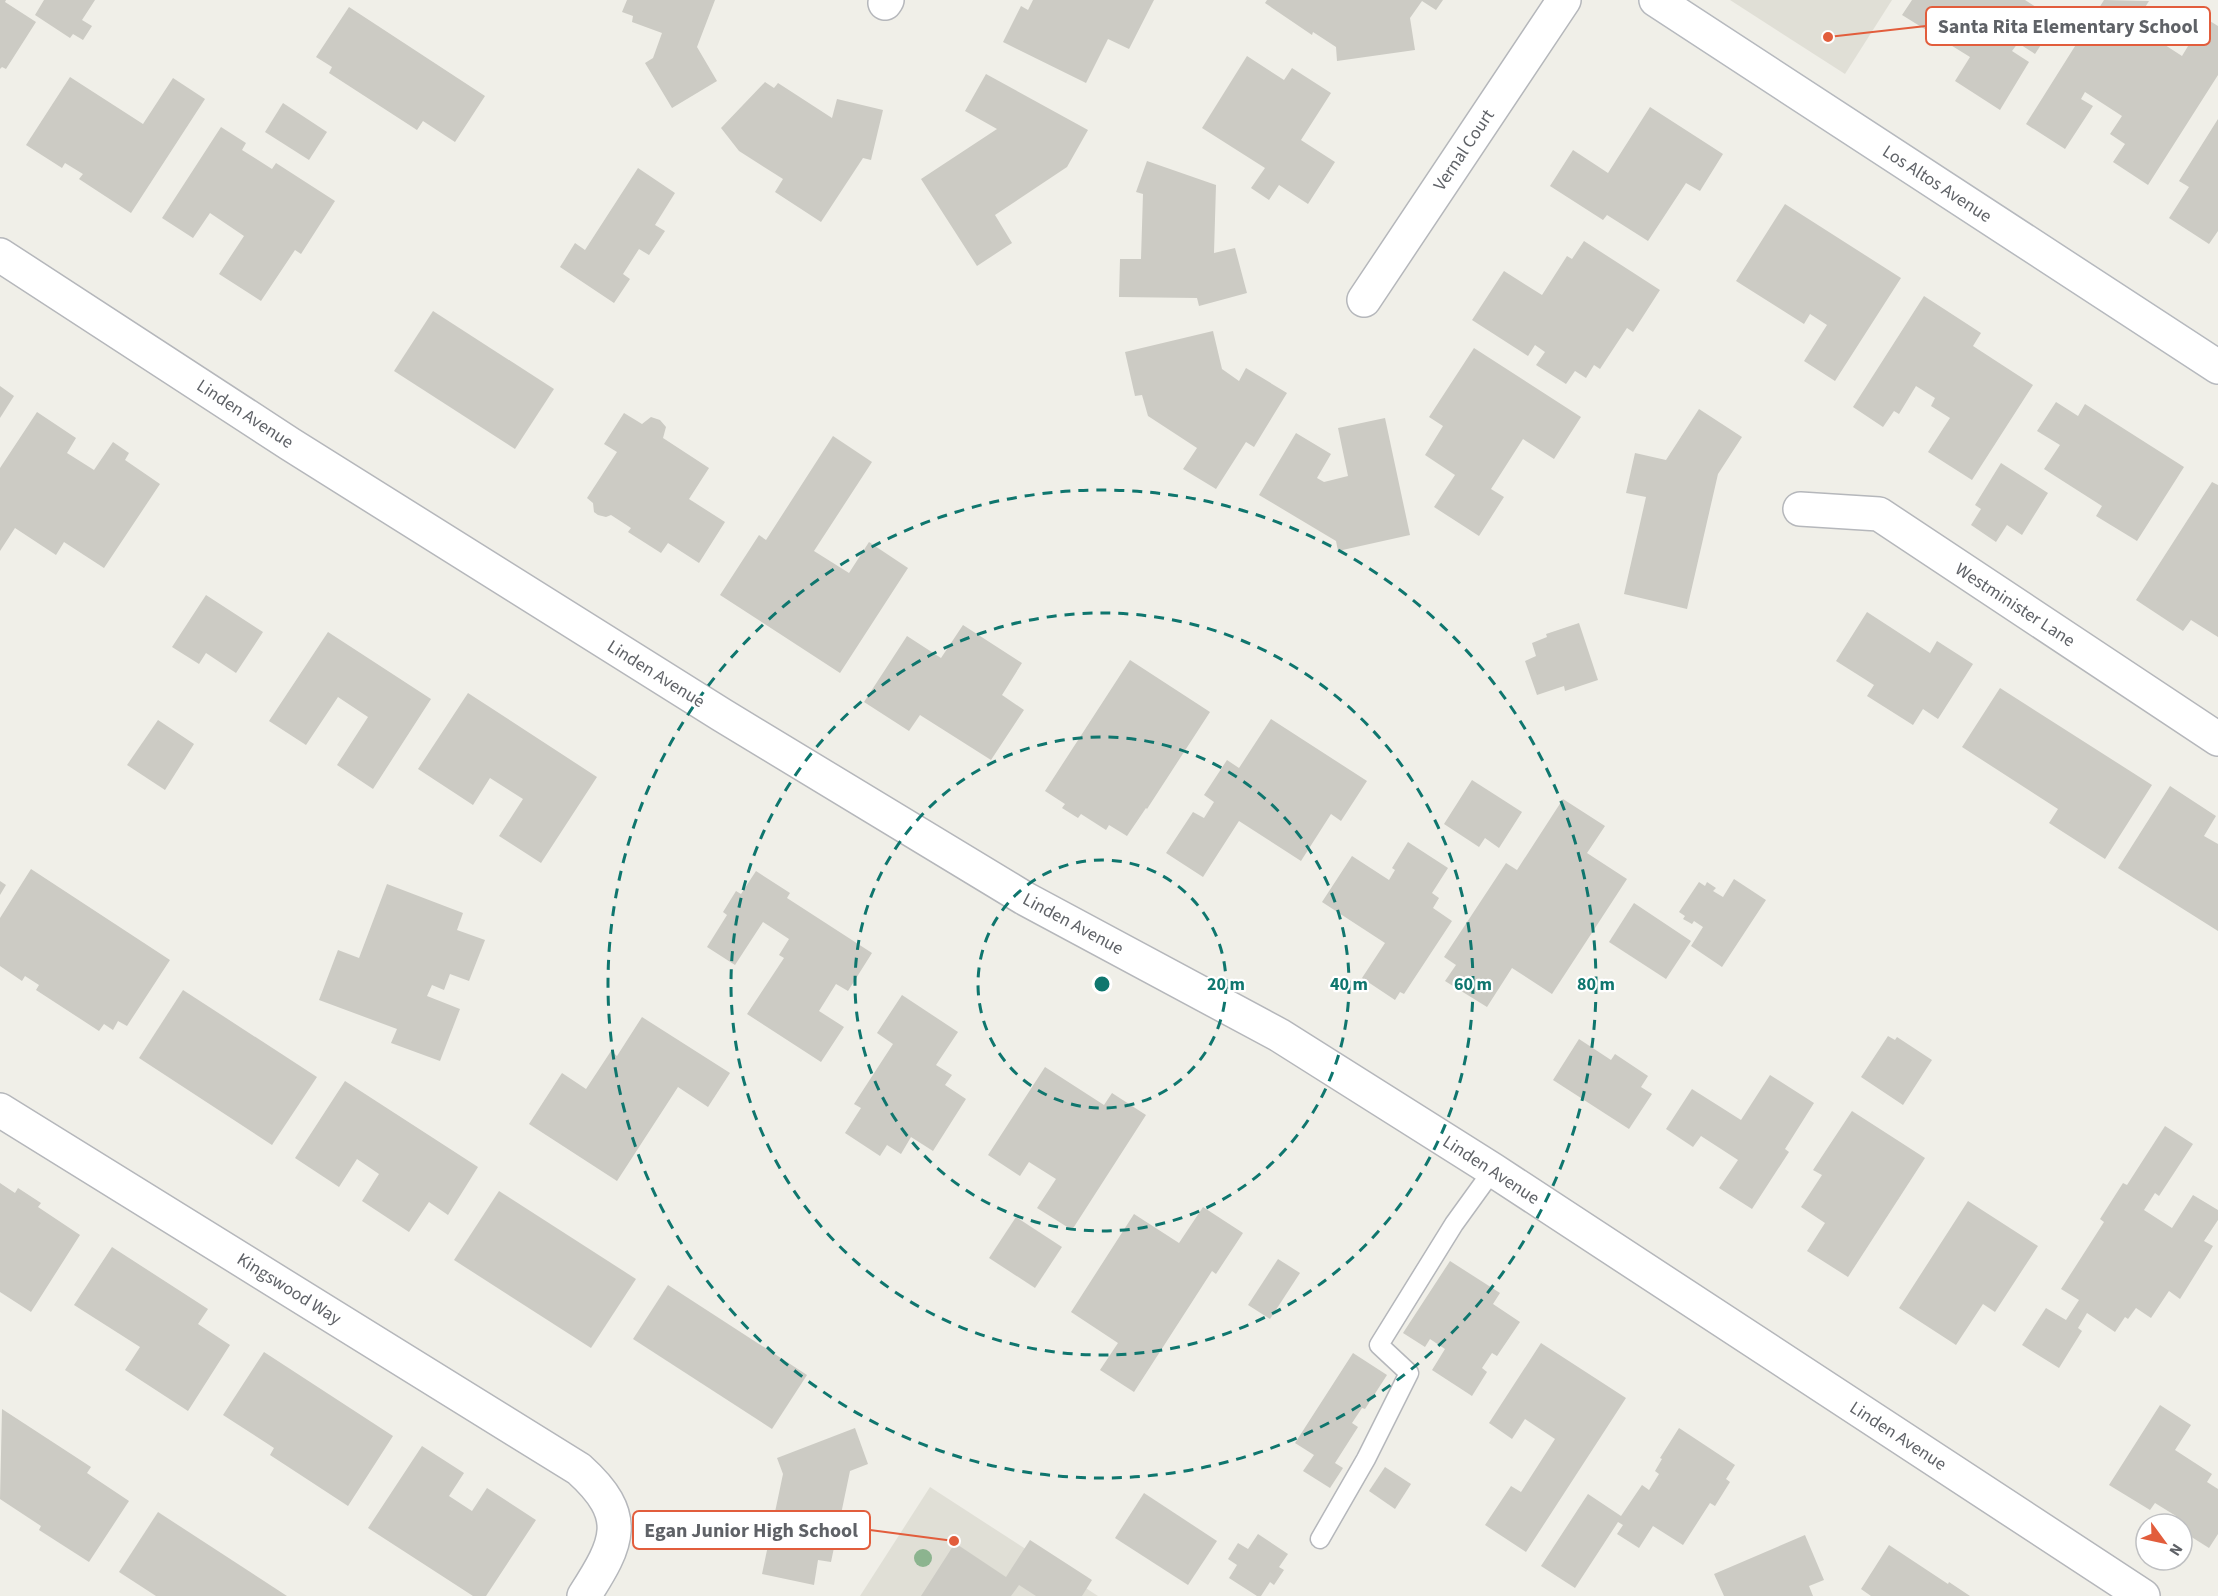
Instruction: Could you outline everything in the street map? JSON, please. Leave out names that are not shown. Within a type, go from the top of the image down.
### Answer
[{"type":"street","name":"Vernal Court","points":[[1364,300],[1564,0]]},
{"type":"street","name":"Los Altos Avenue","points":[[1656,0],[2218,367]]},
{"type":"street","name":"Linden Avenue","points":[[0,255],[290,444],[722,716],[1024,898],[1279,1035],[1493,1170],[2143,1596]]},
{"type":"street","name":"Westminister Lane","points":[[1800,509],[1879,514],[2218,739]]},
{"type":"street","name":"Kingswood Way","points":[[0,1110],[579,1468],[597,1485],[611,1506],[614,1530],[607,1561],[584,1596]]},
{"type":"lane","points":[[1320,1539],[1366,1460],[1409,1373],[1378,1345],[1454,1224],[1493,1170]]},
{"type":"shaded area","points":[[1730,0],[1892,0],[1845,74]]},
{"type":"shaded area","points":[[930,1487],[1098,1596],[860,1596]]},
{"type":"building","points":[[0,0],[6,0],[5,2],[36,22],[6,69],[2,67],[0,69]]},
{"type":"building","points":[[44,0],[95,0],[82,20],[92,26],[83,40],[73,34],[70,38],[35,15]]},
{"type":"building","points":[[627,0],[715,0],[697,47],[717,81],[672,108],[645,63],[653,58],[662,33],[632,22],[633,16],[622,12]]},
{"type":"building","points":[[1033,0],[1154,0],[1129,49],[1108,39],[1086,83],[1003,42],[1021,6],[1028,10]]},
{"type":"building","points":[[1267,0],[1443,0],[1436,10],[1422,1],[1410,18],[1415,50],[1337,61],[1336,47],[1313,32],[1312,35],[1265,3]]},
{"type":"building","points":[[1912,0],[2025,0],[2057,20],[2035,54],[2018,43],[2012,51],[2029,62],[2000,110],[1955,81],[1970,57],[1902,15]]},
{"type":"building","points":[[2104,0],[2149,1],[2134,25],[2182,56],[2205,18],[2218,26],[2218,75],[2148,185],[2113,162],[2125,144],[2110,134],[2122,116],[2085,92],[2081,99],[2093,106],[2065,149],[2026,124]]},
{"type":"building","points":[[349,7],[485,96],[455,142],[423,121],[417,130],[329,73],[332,67],[316,57]]},
{"type":"building","points":[[1247,56],[1284,80],[1292,68],[1331,93],[1301,140],[1335,162],[1308,204],[1279,185],[1269,200],[1251,188],[1265,168],[1202,128]]},
{"type":"building","points":[[986,74],[1088,130],[1067,167],[995,215],[1012,243],[977,266],[921,179],[997,129],[965,111]]},
{"type":"building","points":[[70,77],[143,124],[173,78],[205,99],[131,213],[79,179],[83,174],[65,163],[62,168],[26,145]]},
{"type":"building","points":[[765,82],[774,88],[778,83],[832,118],[837,99],[883,110],[871,160],[863,158],[821,222],[775,192],[783,179],[739,151],[721,128]]},
{"type":"building","points":[[283,103],[327,132],[309,160],[265,132]]},
{"type":"building","points":[[1650,107],[1723,154],[1700,191],[1686,183],[1648,241],[1607,215],[1603,220],[1550,186],[1573,150],[1608,173]]},
{"type":"building","points":[[2218,119],[2218,231],[2209,244],[2169,218],[2189,187],[2179,181]]},
{"type":"building","points":[[221,127],[246,143],[242,150],[272,169],[276,163],[335,201],[301,254],[295,250],[261,301],[219,274],[244,236],[210,213],[193,238],[162,218]]},
{"type":"building","points":[[1147,161],[1216,185],[1214,253],[1235,248],[1247,293],[1199,306],[1197,298],[1119,297],[1120,259],[1141,259],[1143,194],[1136,192]]},
{"type":"building","points":[[638,168],[675,193],[655,225],[665,231],[649,255],[639,249],[623,274],[630,279],[614,303],[560,267],[575,243],[585,250]]},
{"type":"building","points":[[1785,204],[1901,278],[1835,381],[1804,361],[1827,325],[1810,314],[1804,324],[1736,281]]},
{"type":"building","points":[[1584,241],[1660,290],[1633,332],[1627,328],[1600,369],[1594,365],[1586,378],[1575,371],[1566,384],[1536,365],[1545,352],[1535,345],[1528,356],[1472,320],[1504,271],[1542,295],[1567,256],[1572,259]]},
{"type":"building","points":[[1924,296],[1981,333],[1973,346],[2033,385],[1972,480],[1928,452],[1950,418],[1931,406],[1935,398],[1916,386],[1899,414],[1894,411],[1883,427],[1853,407]]},
{"type":"building","points":[[433,311],[554,389],[515,449],[394,371]]},
{"type":"building","points":[[1213,331],[1222,369],[1239,381],[1246,368],[1287,393],[1254,447],[1246,442],[1216,489],[1183,469],[1197,448],[1148,416],[1142,395],[1135,396],[1125,352]]},
{"type":"building","points":[[1474,348],[1581,417],[1554,459],[1523,439],[1491,489],[1504,497],[1479,536],[1434,507],[1455,475],[1425,455],[1443,426],[1429,417]]},
{"type":"building","points":[[0,386],[14,396],[0,418]]},
{"type":"building","points":[[2056,402],[2078,416],[2085,404],[2184,467],[2137,541],[2096,516],[2102,506],[2044,469],[2060,445],[2037,431]]},
{"type":"building","points":[[1699,409],[1742,437],[1718,474],[1687,609],[1624,594],[1646,497],[1626,493],[1635,453],[1666,460]]},
{"type":"building","points":[[37,412],[76,438],[67,453],[94,470],[113,442],[129,453],[125,460],[160,484],[104,568],[64,542],[56,555],[15,528],[0,551],[0,468]]},
{"type":"building","points":[[624,413],[642,424],[651,417],[660,420],[666,427],[663,438],[709,468],[689,499],[725,522],[699,563],[668,543],[661,553],[628,532],[631,528],[611,515],[606,517],[598,515],[594,512],[593,503],[587,498],[617,452],[604,444]]},
{"type":"building","points":[[1385,418],[1410,535],[1338,551],[1336,541],[1259,495],[1296,433],[1331,454],[1317,478],[1324,482],[1348,476],[1338,428]]},
{"type":"building","points":[[833,436],[872,462],[814,551],[849,573],[869,542],[908,568],[840,673],[720,595],[759,535],[766,540]]},
{"type":"building","points":[[2001,463],[2048,493],[2022,535],[2007,525],[1996,542],[1971,525],[1981,509],[1975,505]]},
{"type":"building","points":[[2212,482],[2218,485],[2218,637],[2191,620],[2183,631],[2136,600]]},
{"type":"building","points":[[206,595],[263,632],[236,673],[206,653],[199,664],[172,647]]},
{"type":"building","points":[[1867,612],[1930,653],[1937,641],[1973,664],[1938,719],[1923,709],[1913,725],[1867,696],[1874,685],[1836,661]]},
{"type":"building","points":[[1579,623],[1598,680],[1565,691],[1564,686],[1537,695],[1525,661],[1536,656],[1532,643],[1547,637],[1546,634]]},
{"type":"building","points":[[963,625],[1022,663],[1002,695],[1024,710],[991,760],[920,715],[909,731],[864,702],[907,636],[941,658]]},
{"type":"building","points":[[328,632],[431,699],[373,789],[337,765],[368,717],[338,697],[306,745],[269,721]]},
{"type":"building","points":[[1130,660],[1210,712],[1127,836],[1109,825],[1106,830],[1081,814],[1078,818],[1062,808],[1065,804],[1045,791]]},
{"type":"building","points":[[2000,688],[2152,785],[2105,859],[2049,823],[2058,809],[1962,747]]},
{"type":"building","points":[[468,693],[597,777],[541,863],[499,836],[523,799],[490,778],[473,805],[418,769]]},
{"type":"building","points":[[1271,719],[1367,781],[1341,821],[1331,814],[1301,861],[1239,821],[1203,877],[1166,853],[1193,812],[1204,818],[1214,802],[1204,795],[1227,760],[1239,768]]},
{"type":"building","points":[[158,720],[194,744],[165,790],[127,765]]},
{"type":"building","points":[[1472,780],[1522,812],[1499,848],[1485,838],[1479,847],[1444,824]]},
{"type":"building","points":[[2170,786],[2216,816],[2204,836],[2218,844],[2218,931],[2118,868]]},
{"type":"building","points":[[1563,799],[1605,826],[1587,853],[1627,879],[1552,994],[1512,968],[1487,1007],[1445,981],[1456,965],[1444,957],[1506,863],[1517,870]]},
{"type":"building","points":[[1408,842],[1448,868],[1432,893],[1439,898],[1433,908],[1452,921],[1404,994],[1400,992],[1395,1000],[1362,978],[1385,943],[1322,902],[1352,856],[1389,880],[1395,870],[1392,868]]},
{"type":"building","points":[[31,869],[170,960],[127,1026],[118,1021],[113,1030],[104,1024],[99,1031],[36,990],[39,985],[25,976],[22,981],[0,966],[0,918]]},
{"type":"building","points":[[756,871],[790,893],[787,898],[872,953],[848,991],[836,984],[819,1011],[844,1027],[821,1062],[747,1014],[784,958],[779,955],[789,939],[763,922],[735,965],[707,947],[727,915],[723,912],[736,891],[741,894]]},
{"type":"building","points":[[1734,879],[1766,900],[1722,967],[1691,946],[1703,927],[1694,921],[1692,924],[1683,919],[1685,916],[1679,912],[1699,882],[1705,886],[1707,882],[1716,888],[1713,891],[1723,897]]},
{"type":"building","points":[[0,881],[6,885],[0,895]]},
{"type":"building","points":[[387,884],[463,913],[457,930],[485,940],[469,981],[450,974],[444,990],[432,985],[427,996],[460,1009],[440,1061],[391,1043],[397,1029],[319,1000],[338,950],[359,958]]},
{"type":"building","points":[[1634,903],[1691,941],[1666,979],[1609,942]]},
{"type":"building","points":[[183,990],[317,1077],[272,1145],[139,1058]]},
{"type":"building","points":[[902,995],[958,1032],[936,1065],[952,1075],[945,1085],[966,1099],[933,1151],[911,1137],[901,1154],[887,1145],[880,1156],[845,1133],[861,1108],[854,1104],[893,1044],[877,1033]]},
{"type":"building","points":[[642,1017],[730,1073],[708,1107],[678,1087],[617,1181],[529,1124],[562,1073],[586,1089],[611,1051],[617,1056]]},
{"type":"building","points":[[1888,1036],[1895,1040],[1897,1037],[1932,1060],[1903,1105],[1861,1077]]},
{"type":"building","points":[[1579,1039],[1611,1060],[1615,1054],[1648,1076],[1641,1087],[1652,1094],[1629,1129],[1553,1080]]},
{"type":"building","points":[[1045,1067],[1104,1105],[1112,1093],[1146,1115],[1072,1230],[1037,1208],[1056,1179],[1029,1162],[1020,1176],[988,1155]]},
{"type":"building","points":[[1770,1075],[1814,1103],[1785,1149],[1789,1152],[1752,1209],[1719,1188],[1738,1160],[1701,1136],[1693,1147],[1666,1129],[1692,1089],[1741,1120]]},
{"type":"building","points":[[345,1081],[478,1167],[448,1215],[429,1202],[409,1232],[362,1201],[379,1174],[357,1159],[339,1187],[295,1158]]},
{"type":"building","points":[[1852,1111],[1925,1158],[1848,1277],[1807,1251],[1825,1223],[1801,1207],[1822,1175],[1813,1170]]},
{"type":"building","points":[[2165,1126],[2193,1144],[2159,1196],[2155,1193],[2144,1210],[2172,1228],[2193,1195],[2218,1210],[2218,1220],[2204,1241],[2213,1246],[2180,1299],[2169,1291],[2151,1318],[2136,1308],[2128,1319],[2125,1317],[2115,1332],[2087,1313],[2078,1328],[2082,1331],[2059,1368],[2022,1345],[2046,1308],[2066,1320],[2079,1300],[2061,1289],[2104,1222],[2100,1219],[2123,1183],[2127,1185]]},
{"type":"building","points":[[0,1183],[15,1193],[18,1188],[41,1203],[38,1207],[80,1235],[31,1312],[0,1292]]},
{"type":"building","points":[[499,1191],[636,1279],[591,1348],[454,1260]]},
{"type":"building","points":[[1968,1201],[2038,1246],[1995,1312],[1983,1304],[1956,1345],[1899,1308]]},
{"type":"building","points":[[1203,1207],[1243,1233],[1216,1274],[1212,1271],[1134,1392],[1100,1370],[1118,1343],[1071,1312],[1134,1214],[1179,1243]]},
{"type":"building","points":[[1016,1217],[1062,1247],[1035,1288],[989,1258]]},
{"type":"building","points":[[112,1247],[208,1309],[198,1324],[230,1345],[188,1411],[125,1370],[140,1347],[74,1305]]},
{"type":"building","points":[[1278,1259],[1300,1273],[1270,1319],[1248,1305]]},
{"type":"building","points":[[1450,1261],[1500,1293],[1493,1304],[1520,1322],[1497,1356],[1492,1353],[1482,1368],[1487,1372],[1472,1396],[1432,1370],[1445,1349],[1430,1339],[1425,1347],[1403,1333]]},
{"type":"building","points":[[668,1285],[807,1375],[772,1429],[633,1339]]},
{"type":"building","points":[[1541,1343],[1626,1398],[1526,1552],[1485,1525],[1511,1486],[1521,1492],[1555,1439],[1525,1419],[1512,1439],[1489,1423]]},
{"type":"building","points":[[264,1352],[393,1436],[348,1506],[270,1455],[274,1448],[223,1415]]},
{"type":"building","points":[[1353,1353],[1387,1375],[1365,1409],[1362,1408],[1352,1423],[1358,1427],[1335,1463],[1343,1468],[1330,1488],[1303,1471],[1314,1455],[1295,1443]]},
{"type":"building","points":[[2160,1405],[2191,1425],[2175,1450],[2212,1474],[2207,1482],[2218,1489],[2218,1534],[2209,1548],[2194,1539],[2194,1512],[2170,1512],[2155,1503],[2150,1510],[2109,1485]]},
{"type":"building","points":[[2,1409],[91,1467],[87,1473],[129,1501],[89,1562],[39,1530],[41,1526],[0,1499]]},
{"type":"building","points":[[855,1428],[868,1464],[850,1471],[831,1562],[818,1560],[814,1585],[762,1574],[783,1474],[777,1458]]},
{"type":"building","points":[[1679,1428],[1735,1465],[1726,1479],[1730,1482],[1715,1506],[1710,1503],[1683,1545],[1653,1526],[1639,1548],[1617,1534],[1623,1525],[1618,1522],[1575,1588],[1541,1566],[1588,1494],[1621,1516],[1642,1485],[1649,1490],[1659,1474],[1655,1471],[1662,1459],[1660,1458]]},
{"type":"building","points":[[422,1446],[464,1473],[449,1496],[472,1511],[487,1488],[536,1520],[486,1596],[473,1596],[368,1528]]},
{"type":"building","points":[[1385,1467],[1411,1484],[1395,1509],[1369,1491]]},
{"type":"building","points":[[1144,1493],[1217,1541],[1188,1585],[1115,1538]]},
{"type":"building","points":[[158,1512],[287,1596],[156,1596],[119,1572]]},
{"type":"building","points":[[1258,1534],[1288,1554],[1279,1567],[1284,1570],[1274,1585],[1270,1582],[1261,1596],[1257,1596],[1229,1578],[1237,1565],[1228,1559],[1238,1543],[1248,1549]]},
{"type":"building","points":[[1805,1535],[1824,1580],[1809,1586],[1813,1596],[1724,1596],[1714,1574]]},
{"type":"building","points":[[1030,1540],[1092,1580],[1082,1596],[1036,1596],[1019,1585],[1011,1596],[921,1596],[955,1543],[1006,1577]]},
{"type":"building","points":[[1889,1545],[1970,1596],[1871,1596],[1861,1589]]},
{"type":"place","name":"Santa Rita Elementary School","points":[[1828,37]]},
{"type":"place","name":"Egan Junior High School","points":[[954,1541]]}]
